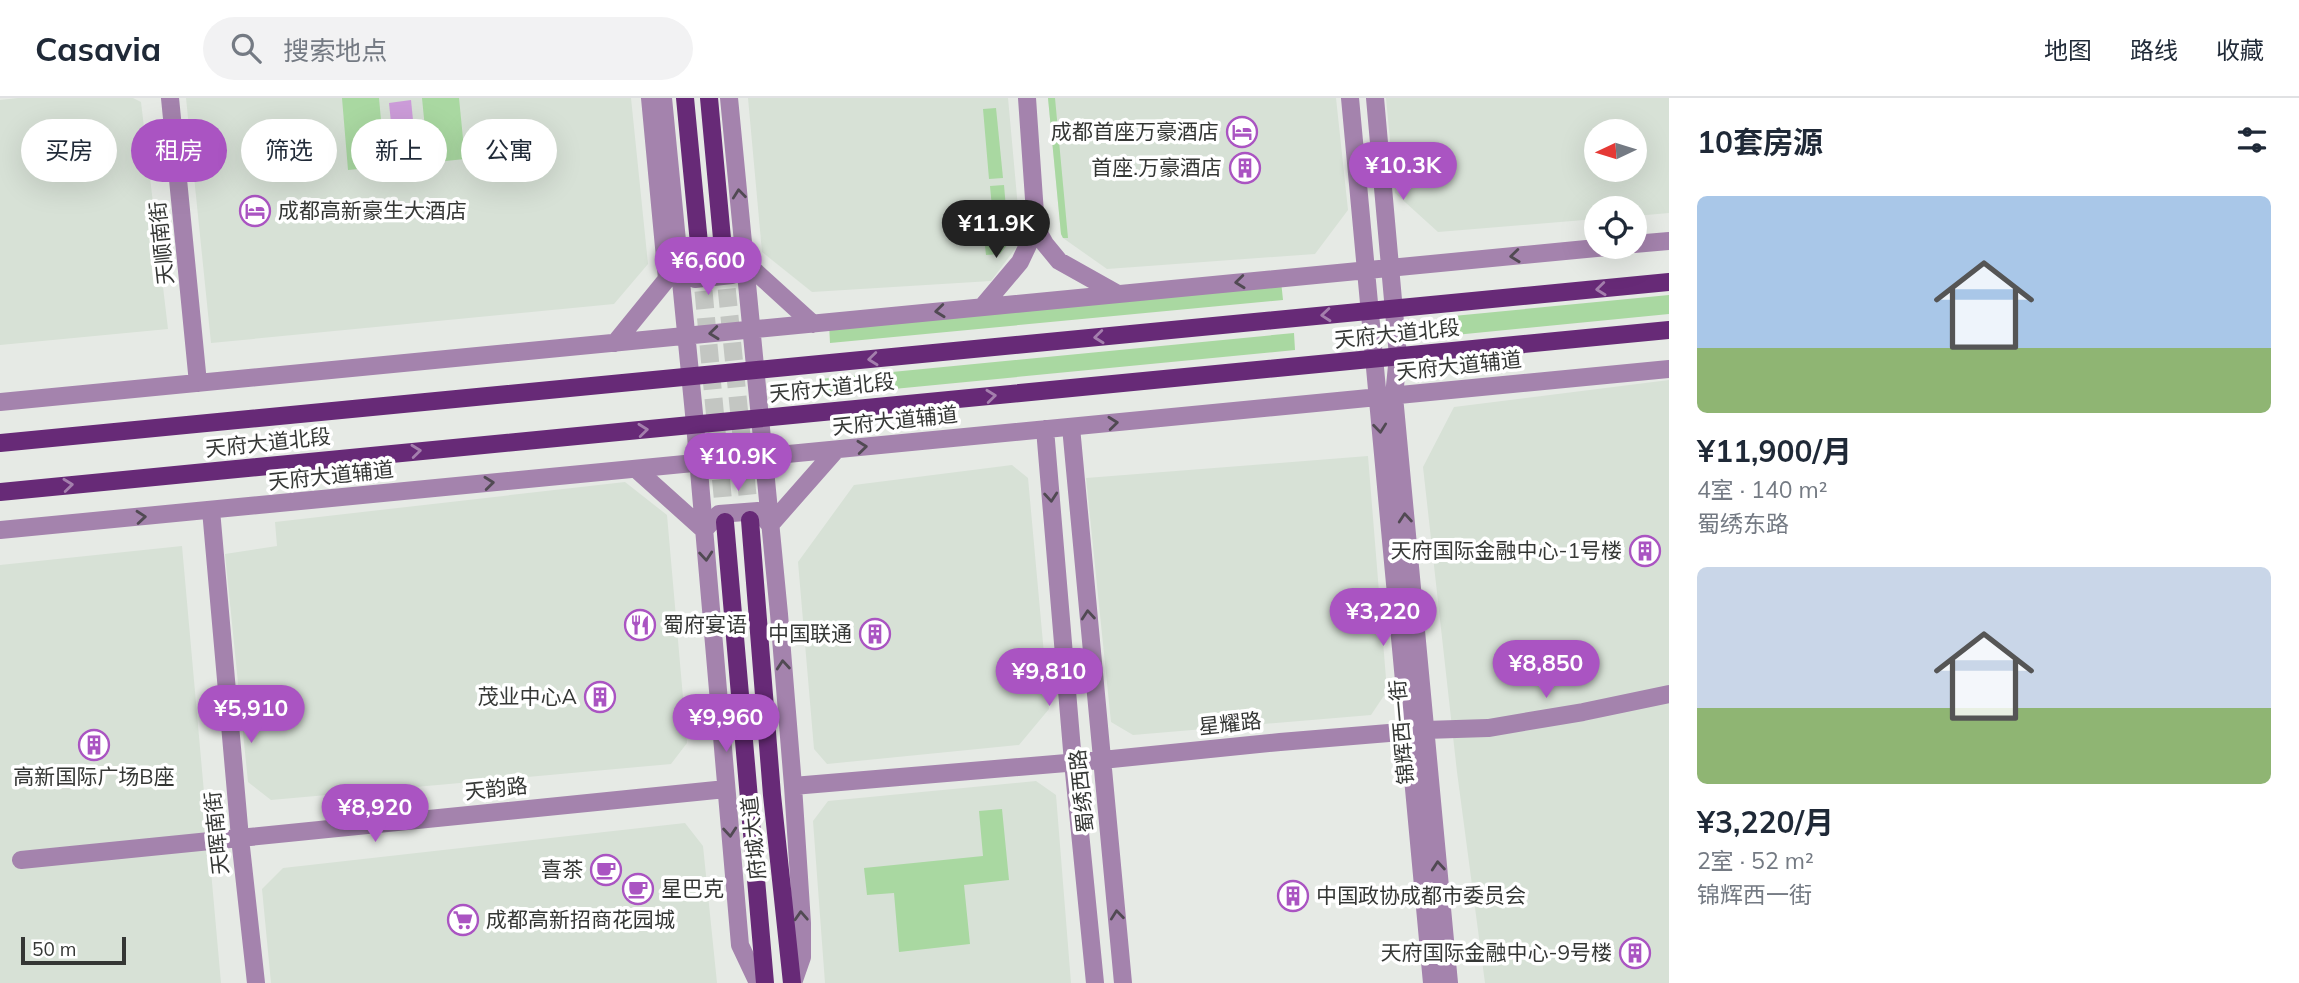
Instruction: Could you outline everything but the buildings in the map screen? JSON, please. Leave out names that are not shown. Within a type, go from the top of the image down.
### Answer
[{"type":"main road","points":[[685,98],[701,264]]},
{"type":"main road","points":[[709,98],[724,260]]},
{"type":"main road","name":"天府大道北段","points":[[0,443],[1669,282]]},
{"type":"main road","name":"天府大道北段","points":[[0,492],[1669,330]]},
{"type":"main road","name":"府城大道","points":[[750,520],[772,795],[792,983]]},
{"type":"main road","name":"府城大道","points":[[725,522],[765,983]]},
{"type":"street","name":"天顺南街","points":[[170,98],[198,383]]},
{"type":"street","points":[[615,343],[667,279],[650,98]]},
{"type":"street","points":[[663,98],[695,425],[740,945],[758,983]]},
{"type":"street","points":[[729,98],[793,786],[802,957],[792,983]]},
{"type":"street","points":[[1027,98],[1036,228],[1059,261],[1118,294]]},
{"type":"street","name":"锦辉西一街","points":[[1350,98],[1373,359],[1385,396],[1417,731],[1449,983]]},
{"type":"street","name":"锦辉西一街","points":[[1375,98],[1398,356],[1385,396]]},
{"type":"street","points":[[982,307],[1020,262],[1036,228]]},
{"type":"street","points":[[1647,243],[1669,241]]},
{"type":"street","points":[[0,402],[1584,249]]},
{"type":"street","points":[[678,263],[685,274],[695,279],[732,275],[746,263]]},
{"type":"street","points":[[746,263],[813,324]]},
{"type":"street","name":"天府大道辅道","points":[[0,530],[1669,369]]},
{"type":"street","name":"蜀绣西路","points":[[1071,427],[1124,983]]},
{"type":"street","name":"蜀绣西路","points":[[1045,429],[1073,762],[1096,983]]},
{"type":"street","points":[[770,525],[836,450]]},
{"type":"street","points":[[636,469],[704,530]]},
{"type":"street","name":"天晖南街","points":[[211,510],[240,838],[256,983]]},
{"type":"street","points":[[704,530],[719,514],[758,510],[770,525]]},
{"type":"street","points":[[0,521],[32,527]]},
{"type":"street","name":"星耀路","points":[[793,786],[1280,742],[1489,728],[1669,694]]},
{"type":"street","name":"锦辉西一街","points":[[1417,731],[1432,983]]},
{"type":"street","name":"天韵路","points":[[21,860],[726,789]]},
{"type":"shaded area","points":[[133,98],[141,102],[143,119],[131,119],[131,182],[151,182],[168,329],[0,345],[0,100]]},
{"type":"shaded area","points":[[186,98],[631,98],[648,264],[614,304],[211,343],[195,182],[227,182],[227,119],[188,119]]},
{"type":"shaded area","points":[[748,98],[1008,98],[1021,241],[991,281],[812,292],[762,252]]},
{"type":"shaded area","points":[[1048,98],[1336,98],[1348,210],[1315,254],[1107,269],[1061,234]]},
{"type":"shaded area","points":[[1386,98],[1669,98],[1669,213],[1647,215],[1647,196],[1584,196],[1584,220],[1438,232],[1395,193]]},
{"type":"shaded area","points":[[411,100],[413,119],[391,119],[389,103]]},
{"type":"shaded area","points":[[1669,380],[1669,983],[1485,983],[1457,772],[1423,467],[1454,407]]},
{"type":"shaded area","points":[[1368,456],[1387,691],[1371,715],[1133,735],[1111,722],[1086,478]]},
{"type":"shaded area","points":[[1012,465],[1028,478],[1049,709],[1019,745],[827,764],[814,749],[798,562],[854,485]]},
{"type":"shaded area","points":[[625,482],[667,515],[687,743],[671,764],[271,800],[248,782],[225,554],[277,546],[275,522]]},
{"type":"shaded area","points":[[182,546],[221,983],[0,983],[0,565]]},
{"type":"shaded area","points":[[1036,781],[1056,795],[1071,983],[825,983],[813,821],[828,801]]},
{"type":"shaded area","points":[[685,823],[703,846],[717,983],[271,983],[262,889],[283,868]]},
{"type":"green space","points":[[342,98],[379,98],[381,119],[351,119],[351,170],[348,170]]},
{"type":"green space","points":[[422,98],[459,98],[461,159],[447,161],[447,119],[424,119]]},
{"type":"green space","points":[[1048,98],[1055,98],[1068,238],[1063,238],[1061,234]]},
{"type":"green space","points":[[996,108],[1003,178],[989,179],[983,109]]},
{"type":"green space","points":[[1004,185],[1009,243],[1000,254],[986,255],[983,227],[989,226],[989,220],[993,219],[990,186]]},
{"type":"green space","points":[[1281,281],[1283,300],[830,343],[829,324]]},
{"type":"green space","points":[[1669,295],[1669,314],[1445,336],[1443,317]]},
{"type":"green space","points":[[1294,333],[1295,350],[821,396],[820,379]]},
{"type":"green space","points":[[1002,809],[1009,880],[964,885],[970,944],[899,952],[894,893],[867,895],[864,868],[983,856],[979,811]]},
{"type":"tunnel","points":[[724,262],[750,520]]},
{"type":"tunnel","points":[[701,264],[725,522]]},
{"type":"place","name":"成都首座万豪酒店","points":[[1242,132]]},
{"type":"place","name":"首座.万豪酒店","points":[[1245,168]]},
{"type":"place","name":"成都高新豪生大酒店","points":[[255,211]]},
{"type":"place","name":"天府国际金融中心-1号楼","points":[[1645,551]]},
{"type":"place","name":"蜀府宴语","points":[[640,625]]},
{"type":"place","name":"中国联通","points":[[875,634]]},
{"type":"place","name":"茂业中心A","points":[[600,697]]},
{"type":"place","name":"高新国际广场B座","points":[[94,745]]},
{"type":"place","name":"喜茶","points":[[606,870]]},
{"type":"place","name":"星巴克","points":[[638,889]]},
{"type":"place","name":"中国政协成都市委员会","points":[[1293,896]]},
{"type":"place","name":"成都高新招商花园城","points":[[463,920]]},
{"type":"place","name":"天府国际金融中心-9号楼","points":[[1635,953]]}]
